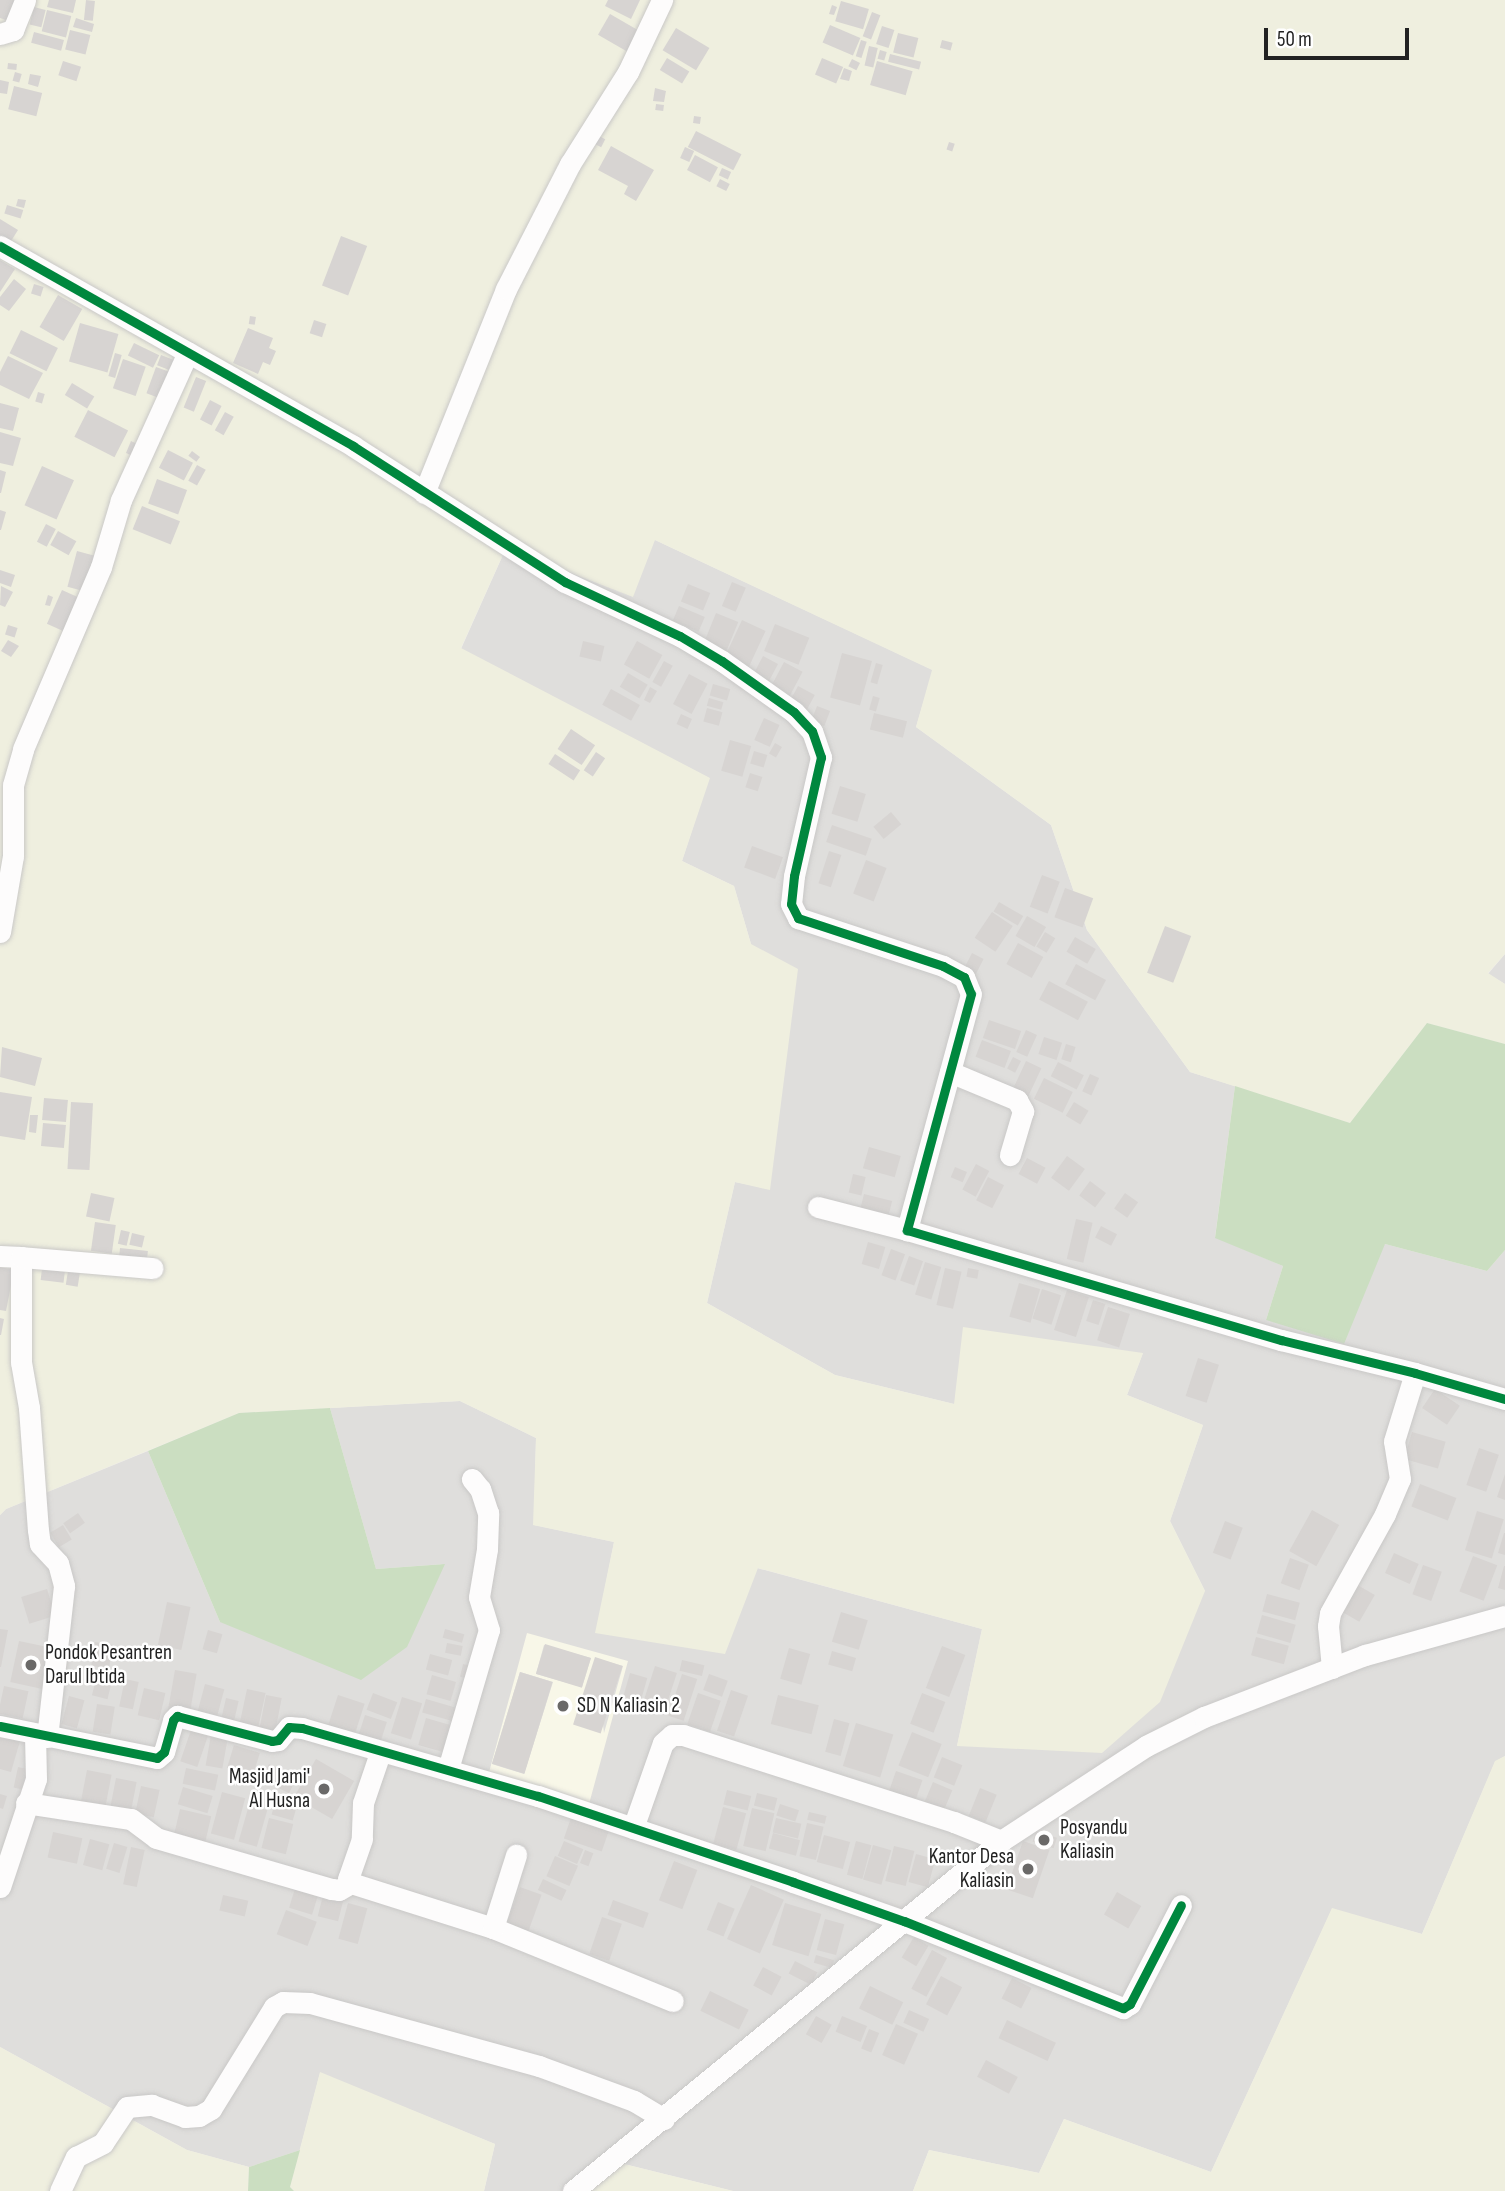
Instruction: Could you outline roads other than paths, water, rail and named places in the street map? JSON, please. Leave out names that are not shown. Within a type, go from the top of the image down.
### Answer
[{"type":"street","points":[[0,34],[13,30],[25,0]]},
{"type":"street","points":[[424,493],[506,289],[570,164],[628,72],[662,0]]},
{"type":"street","points":[[0,246],[353,446],[565,582],[680,636],[722,661],[794,712],[812,731],[821,757],[794,876],[791,904],[798,918],[943,965],[964,977],[971,994],[907,1230]]},
{"type":"street","points":[[0,932],[13,856],[13,785],[23,748],[101,567],[121,500],[188,352]]},
{"type":"street","points":[[950,1072],[1017,1100],[1023,1111],[1010,1154]]},
{"type":"street","points":[[818,1208],[907,1230],[1282,1340],[1415,1373],[1505,1399]]},
{"type":"street","points":[[0,1886],[36,1779],[64,1586],[58,1563],[40,1544],[29,1408],[20,1362],[11,1257],[153,1268]]},
{"type":"street","points":[[1332,1668],[1328,1636],[1330,1613],[1385,1514],[1399,1479],[1394,1441],[1415,1373]]},
{"type":"street","points":[[448,1769],[489,1630],[479,1597],[487,1549],[488,1513],[480,1489],[472,1479]]},
{"type":"street","points":[[573,2191],[664,2119],[783,2017],[1001,1842],[1163,1736],[1245,1700],[1365,1655],[1505,1616]]},
{"type":"street","points":[[0,1726],[157,1758],[164,1752],[173,1720],[177,1716],[272,1741],[278,1740],[289,1727],[302,1728],[448,1769],[633,1828],[904,1920],[1109,2005],[1123,2008],[1130,2004],[1181,1905]]},
{"type":"street","points":[[633,1828],[663,1743],[672,1735],[683,1735],[954,1822],[1001,1842]]},
{"type":"street","points":[[380,1752],[363,1803],[362,1839],[348,1879],[351,1883],[493,1928],[673,2001]]},
{"type":"street","points":[[26,1803],[131,1819],[156,1838],[332,1889],[339,1890],[351,1883]]},
{"type":"street","points":[[493,1928],[516,1855]]},
{"type":"street","points":[[60,2191],[76,2157],[103,2144],[127,2107],[137,2104],[152,2105],[185,2117],[199,2116],[211,2109],[274,2007],[282,2002],[310,2003],[539,2066],[634,2101],[664,2119]]},
{"type":"place","name":"Pondok Pesantren Darul Ibtida","points":[[31,1665]]},
{"type":"place","name":"SD N Kaliasin 2","points":[[563,1706]]},
{"type":"place","name":"Masjid Jami' Al Husna","points":[[324,1789]]},
{"type":"place","name":"Posyandu Kaliasin","points":[[1044,1840]]},
{"type":"place","name":"Kantor Desa Kaliasin","points":[[1028,1869]]}]
